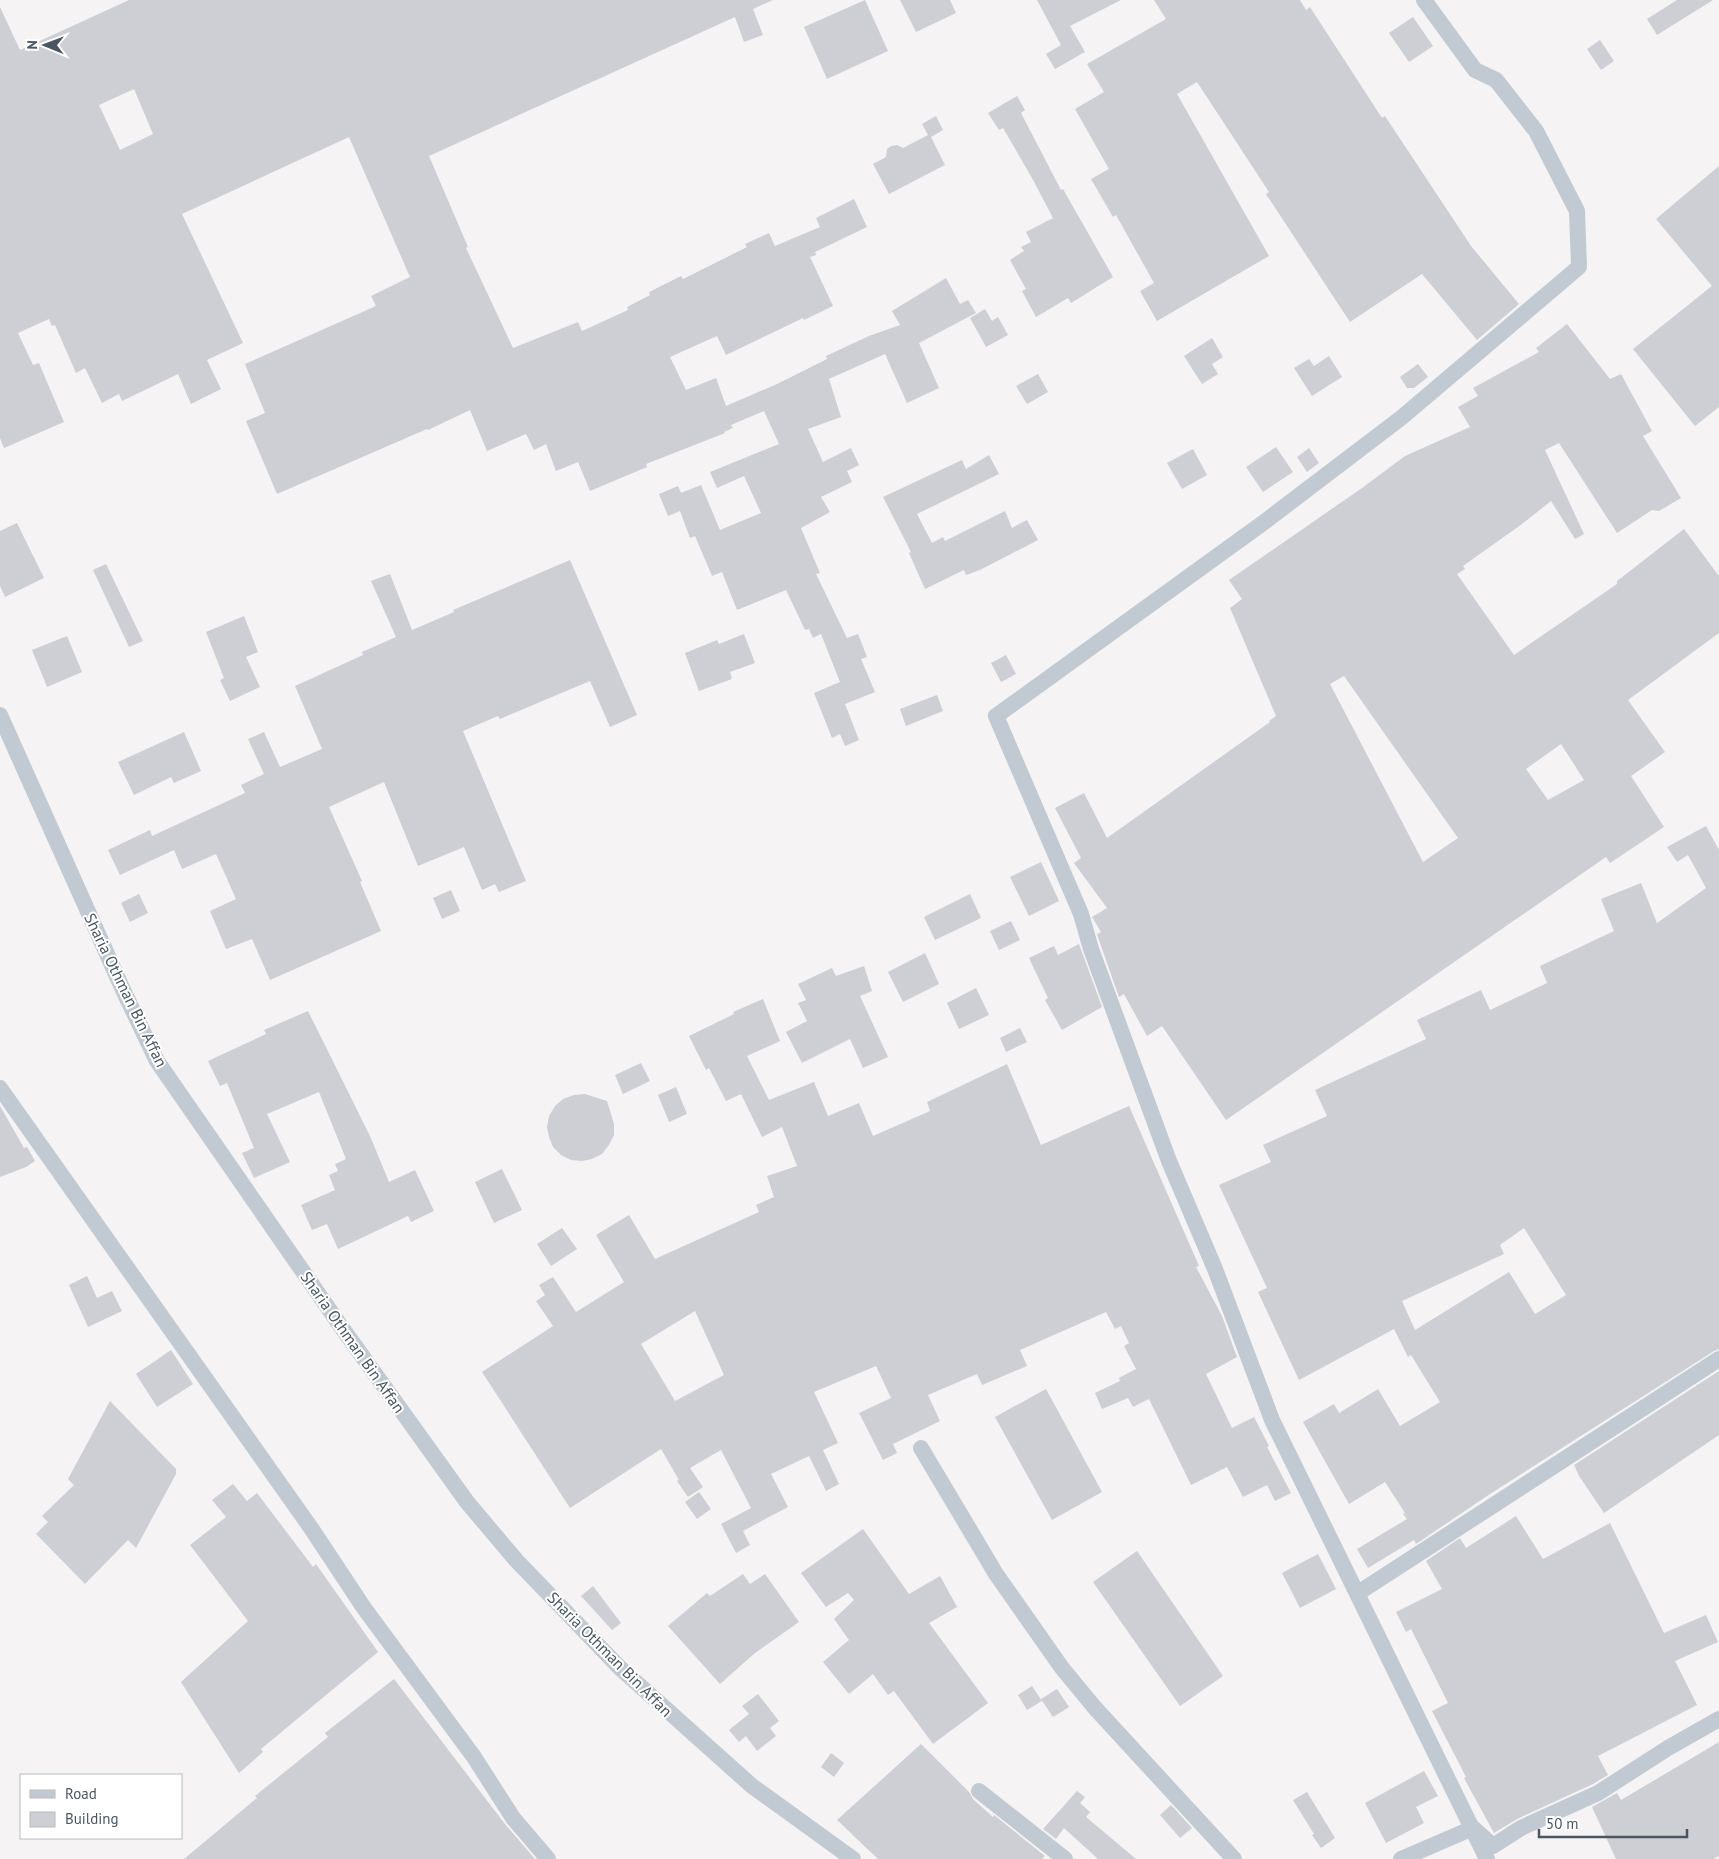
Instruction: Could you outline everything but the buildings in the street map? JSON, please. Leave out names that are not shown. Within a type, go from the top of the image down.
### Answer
[{"type":"street","points":[[1424,0],[1475,70],[1496,80],[1536,131],[1577,211],[1579,267],[1401,418],[1255,529],[996,716],[1081,914],[1091,949],[1169,1161],[1215,1269],[1272,1420],[1487,1859]]},
{"type":"street","name":"Sharia Othman Bin Affan","points":[[0,715],[124,992],[157,1061],[334,1317],[467,1502],[516,1560],[626,1674],[752,1786],[853,1859]]},
{"type":"street","points":[[0,1088],[311,1528],[364,1608],[474,1757],[513,1818],[548,1859]]},
{"type":"street","points":[[1358,1593],[1719,1359]]},
{"type":"street","points":[[921,1448],[996,1574],[1062,1668],[1095,1708],[1234,1859]]},
{"type":"street","points":[[1473,1828],[1493,1846],[1521,1828],[1598,1793],[1668,1748],[1719,1719]]},
{"type":"street","points":[[980,1791],[1065,1859]]},
{"type":"street","points":[[1401,1859],[1473,1828]]}]
